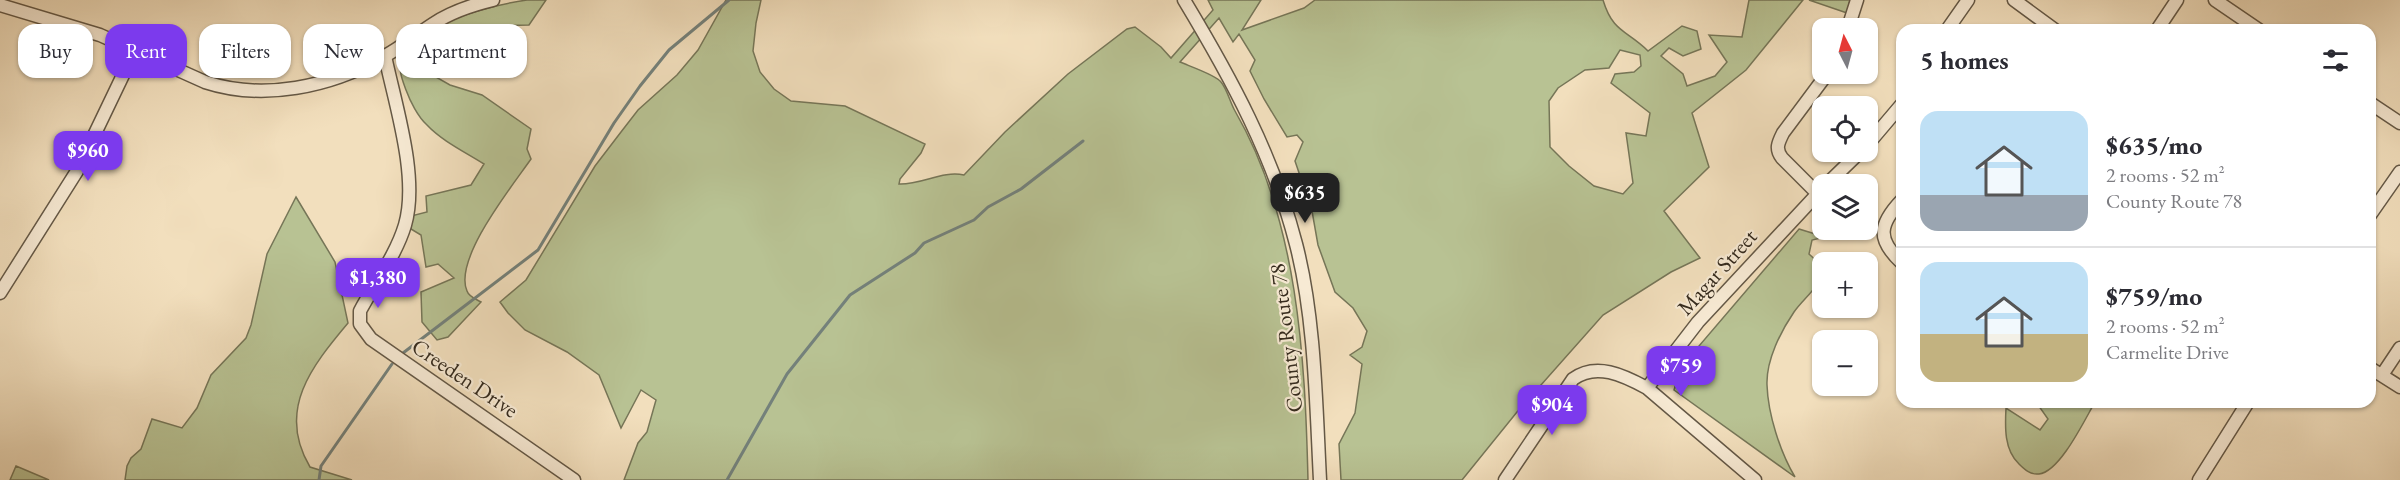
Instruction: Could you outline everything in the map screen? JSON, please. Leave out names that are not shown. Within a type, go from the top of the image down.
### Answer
[{"type":"street","points":[[187,74],[222,88],[257,91],[292,88],[326,80],[364,68],[448,15],[493,0]]},
{"type":"street","name":"County Route 78","points":[[1184,0],[1221,61],[1262,142],[1293,234],[1307,309],[1320,480]]},
{"type":"street","points":[[1851,18],[1857,0]]},
{"type":"street","points":[[1951,24],[1968,0]]},
{"type":"street","points":[[2014,0],[2047,24]]},
{"type":"street","points":[[2161,24],[2177,0]]},
{"type":"street","points":[[2215,0],[2250,24]]},
{"type":"street","points":[[0,5],[105,37]]},
{"type":"street","name":"Creeden Drive","points":[[385,56],[406,161],[408,205],[400,237],[360,311],[360,324],[371,339],[574,480]]},
{"type":"street","points":[[0,293],[77,171],[122,78]]},
{"type":"street","points":[[1812,181],[1782,158],[1778,144],[1783,133],[1820,84]]},
{"type":"street","points":[[2376,107],[2400,123]]},
{"type":"street","points":[[1878,132],[1896,111]]},
{"type":"street","name":"Magar Street","points":[[1837,174],[1850,162]]},
{"type":"street","points":[[2376,206],[2400,172]]},
{"type":"street","name":"Magar Street","points":[[1647,388],[1698,322],[1812,200]]},
{"type":"street","points":[[1896,206],[1888,215],[1883,235],[1890,252],[1896,258]]},
{"type":"street","points":[[2382,375],[2400,348]]},
{"type":"street","points":[[1505,480],[1573,379],[1584,372],[1604,371],[1635,381],[1647,388],[1755,480]]},
{"type":"street","points":[[2376,372],[2400,387]]},
{"type":"street","points":[[2199,480],[2244,408]]},
{"type":"green space","points":[[527,0],[546,0],[529,25],[444,24],[476,11]]},
{"type":"green space","points":[[726,0],[761,0],[753,51],[760,72],[774,89],[791,101],[845,106],[925,144],[921,153],[900,179],[899,184],[907,184],[948,174],[964,175],[1005,132],[1068,74],[1127,29],[1135,27],[1161,47],[1171,58],[1213,10],[1208,0],[1261,0],[1242,30],[1304,8],[1315,0],[1603,0],[1616,25],[1648,51],[1682,26],[1697,31],[1701,49],[1683,56],[1669,48],[1661,56],[1683,74],[1687,86],[1715,76],[1727,62],[1709,35],[1742,37],[1749,0],[1803,0],[1746,70],[1692,113],[1709,167],[1664,211],[1700,258],[1671,272],[1603,315],[1517,412],[1462,480],[1341,480],[1339,444],[1355,413],[1362,364],[1350,355],[1362,347],[1367,331],[1353,308],[1335,292],[1318,245],[1312,211],[1295,161],[1303,142],[1297,135],[1287,137],[1250,71],[1255,60],[1239,34],[1233,42],[1219,18],[1180,62],[1214,76],[1223,85],[1256,153],[1273,197],[1294,290],[1300,338],[1308,480],[624,480],[638,443],[647,432],[656,400],[641,390],[621,428],[599,375],[567,352],[525,330],[500,302],[526,280],[595,166],[638,110],[677,75],[698,50]],"holes":[[[1620,50],[1640,55],[1641,66],[1634,72],[1615,74],[1611,83],[1650,113],[1646,136],[1626,133],[1633,183],[1623,194],[1594,186],[1550,147],[1549,101],[1558,88],[1585,70],[1609,68]]]},
{"type":"green space","points":[[1809,0],[1850,0],[1847,13]]},
{"type":"green space","points":[[402,78],[438,78],[450,85],[482,95],[531,129],[527,149],[531,159],[487,223],[476,242],[469,261],[465,277],[467,291],[481,302],[448,337],[437,340],[422,322],[421,292],[454,278],[438,264],[426,267],[421,235],[411,229],[411,216],[427,212],[426,196],[471,185],[484,164],[433,131],[415,109]]},
{"type":"green space","points":[[296,197],[335,262],[348,323],[311,372],[303,390],[298,408],[297,426],[300,446],[310,467],[352,480],[125,480],[127,466],[131,458],[141,449],[152,419],[182,428],[197,408],[211,375],[246,338],[267,254]]},
{"type":"green space","points":[[1799,229],[1812,233],[1809,254],[1812,257],[1812,290],[1794,312],[1779,337],[1767,375],[1770,408],[1776,433],[1795,477],[1674,390],[1681,367]]},
{"type":"green space","points":[[2006,408],[2040,430],[2048,419],[2040,408],[2092,408],[2055,464],[2039,474],[2031,473],[2019,464],[2010,452],[2006,438]]},
{"type":"green space","points":[[16,466],[49,480],[10,480]]},
{"type":"waterway","points":[[403,353],[538,250],[614,123],[640,86],[669,50],[729,0]]},
{"type":"waterway","points":[[727,480],[787,374],[850,295],[915,253],[924,243],[974,220],[988,207],[1021,189],[1083,141]]},
{"type":"waterway","points":[[319,480],[321,466],[392,364]]}]
